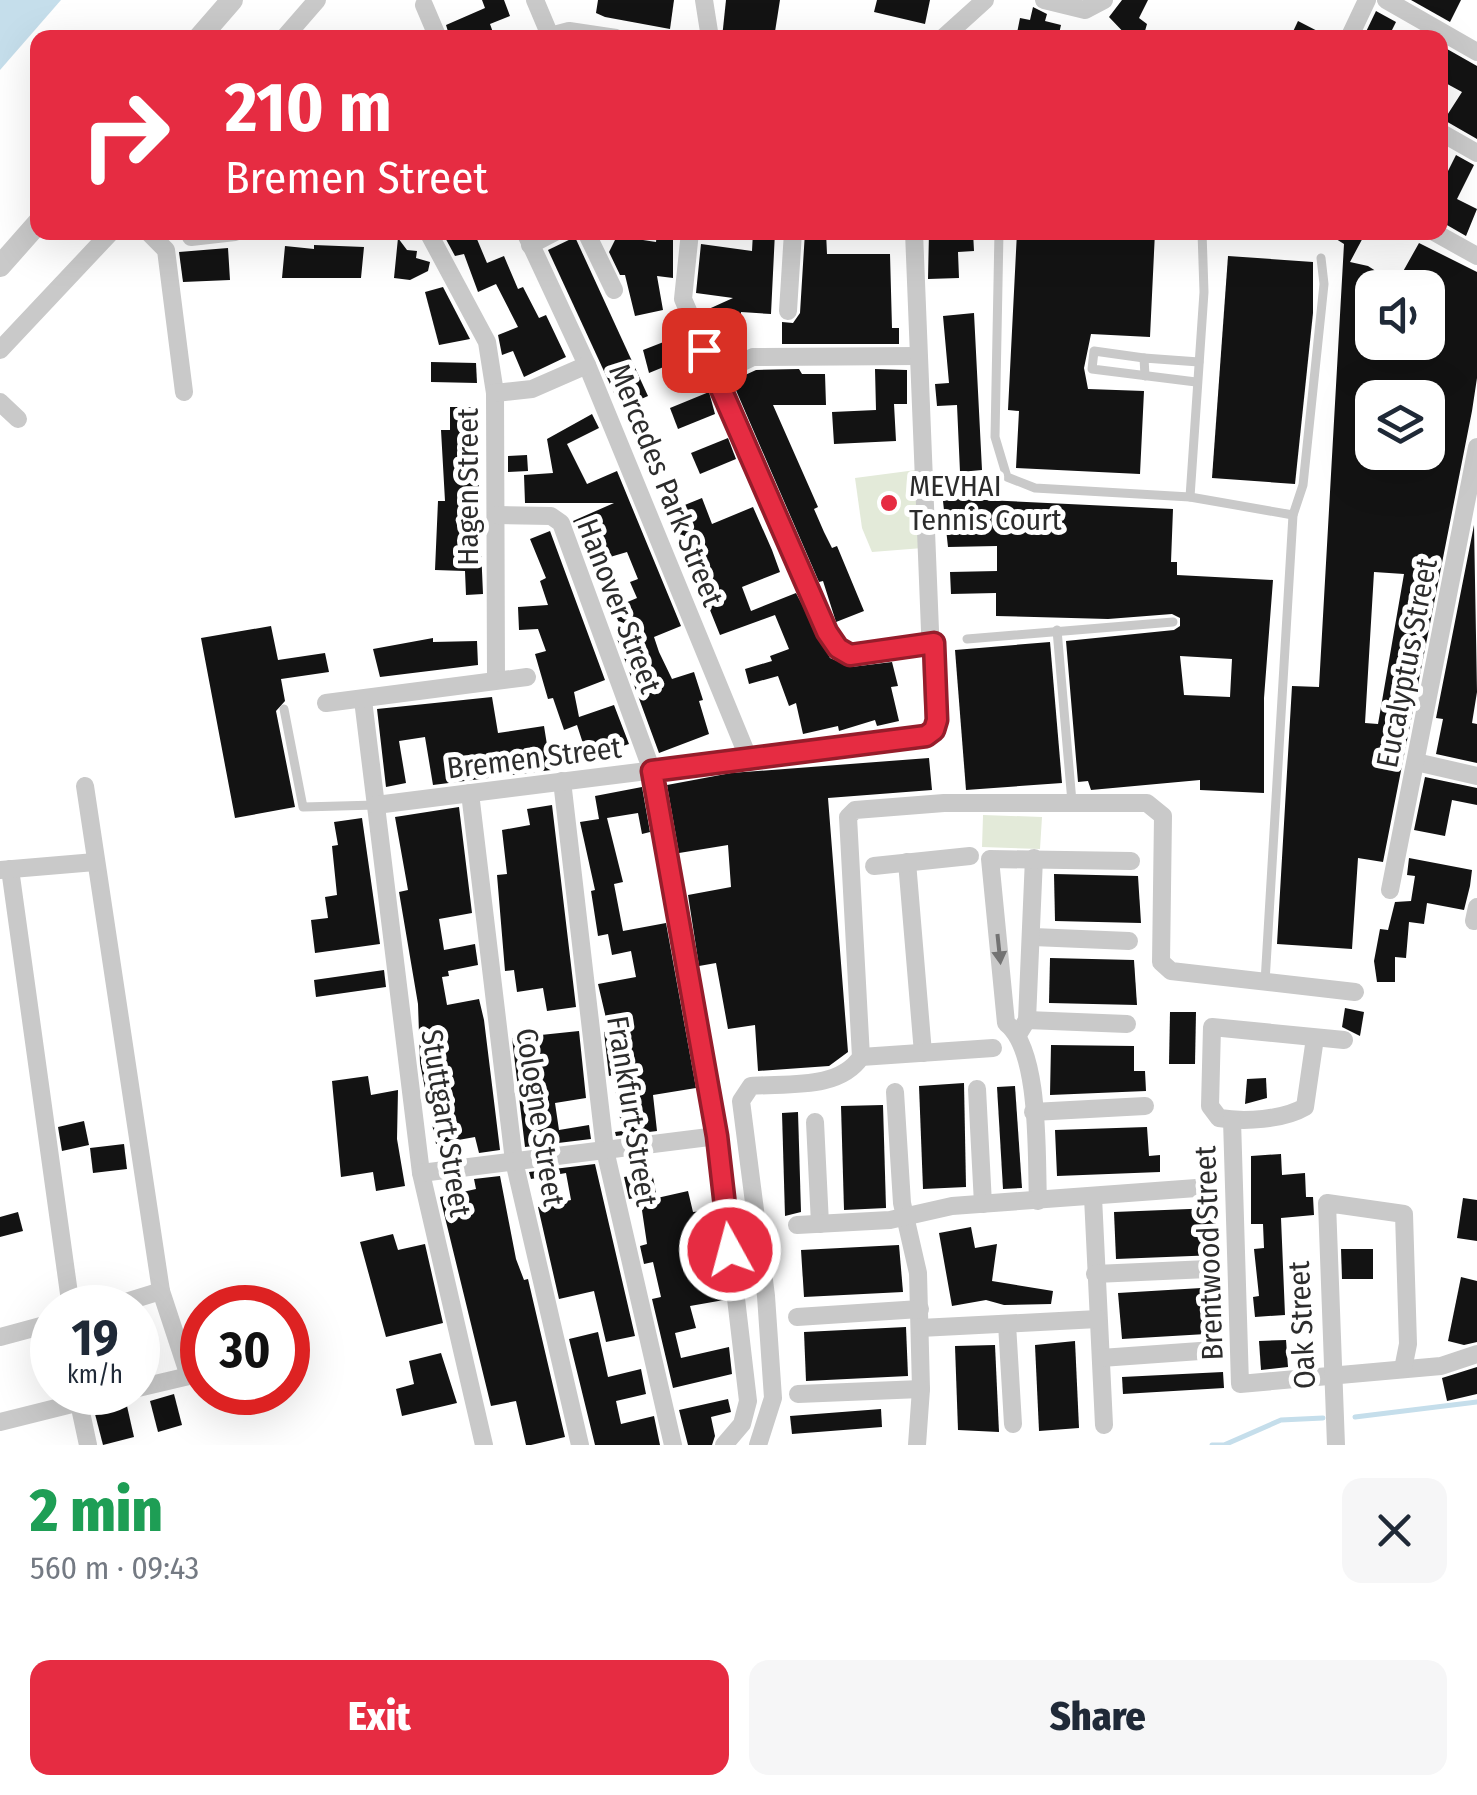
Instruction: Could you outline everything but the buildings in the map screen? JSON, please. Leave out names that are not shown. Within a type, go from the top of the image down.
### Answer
[{"type":"street","points":[[206,30],[232,0]]},
{"type":"street","points":[[291,30],[317,0]]},
{"type":"street","points":[[535,0],[548,30]]},
{"type":"street","points":[[704,0],[709,30]]},
{"type":"street","points":[[952,30],[985,0]]},
{"type":"street","points":[[1044,0],[1085,10],[1102,2]]},
{"type":"street","points":[[1353,30],[1366,0]]},
{"type":"street","points":[[1386,0],[1438,30]]},
{"type":"street","points":[[424,5],[435,30]]},
{"type":"street","points":[[1448,35],[1477,52]]},
{"type":"street","points":[[1448,137],[1477,153]]},
{"type":"street","points":[[0,266],[30,231]]},
{"type":"street","points":[[0,350],[103,240]]},
{"type":"street","points":[[157,240],[166,248],[184,392]]},
{"type":"street","points":[[432,240],[487,342],[495,394]]},
{"type":"street","name":"Mercedes Park Street","points":[[528,240],[588,365],[750,762]]},
{"type":"street","points":[[590,240],[614,290]]},
{"type":"street","points":[[689,240],[682,293],[714,376],[838,648],[850,655],[934,643],[914,240]]},
{"type":"street","points":[[788,312],[792,240]]},
{"type":"street","points":[[1448,240],[1477,256]]},
{"type":"street","points":[[714,376],[753,357],[917,356]]},
{"type":"street","name":"Hagen Street","points":[[496,678],[495,394],[532,389],[588,365]]},
{"type":"street","points":[[0,402],[18,418]]},
{"type":"street","name":"Eucalyptus Street","points":[[1390,890],[1477,447]]},
{"type":"street","name":"Hanover Street","points":[[496,516],[551,516],[561,523],[652,771]]},
{"type":"street","name":"Bremen Street","points":[[376,806],[562,781],[750,762],[926,736],[934,730],[934,643]]},
{"type":"street","points":[[326,703],[496,678],[527,678]]},
{"type":"street","points":[[363,700],[376,806]]},
{"type":"street","points":[[1416,762],[1477,776]]},
{"type":"street","points":[[652,771],[717,1136],[748,1402],[742,1424],[724,1445]]},
{"type":"street","name":"Frankfurt Street","points":[[562,781],[605,1150],[673,1445]]},
{"type":"street","points":[[84,786],[161,1291],[190,1376],[160,1383]]},
{"type":"street","name":"Cologne Street","points":[[470,792],[514,1162],[580,1445]]},
{"type":"street","points":[[758,1445],[773,1398],[766,1296],[741,1101],[752,1086],[837,1078],[852,1070],[861,1057],[848,817],[867,806],[1147,803],[1163,816],[1161,962],[1170,972],[1356,992]]},
{"type":"street","name":"Stuttgart Street","points":[[376,806],[421,1173],[484,1445]]},
{"type":"street","points":[[874,866],[970,856]]},
{"type":"street","points":[[1034,858],[1033,937],[1023,1027],[1038,1201]]},
{"type":"street","points":[[1127,1024],[1023,1027],[1006,1023],[990,859],[1131,861]]},
{"type":"street","points":[[68,1285],[5,869],[94,862]]},
{"type":"street","points":[[908,862],[924,1053]]},
{"type":"street","points":[[1033,937],[1129,941]]},
{"type":"street","points":[[1316,1038],[1305,1107],[1284,1114],[1232,1120],[1219,1118],[1210,1106],[1212,1027],[1344,1040]]},
{"type":"street","points":[[861,1057],[993,1048]]},
{"type":"street","points":[[977,1089],[984,1204]]},
{"type":"street","points":[[895,1092],[920,1308],[921,1389],[916,1445]]},
{"type":"street","points":[[1033,1112],[1145,1106]]},
{"type":"street","name":"Brentwood Street","points":[[1232,1120],[1240,1384],[1331,1374]]},
{"type":"street","points":[[814,1122],[820,1224]]},
{"type":"street","points":[[421,1173],[717,1136]]},
{"type":"street","points":[[796,1225],[907,1218],[931,1208],[1210,1187]]},
{"type":"street","points":[[1092,1197],[1104,1424]]},
{"type":"street","name":"Oak Street","points":[[1336,1445],[1326,1203],[1404,1214],[1408,1344],[1404,1369]]},
{"type":"street","points":[[1095,1274],[1208,1269]]},
{"type":"street","points":[[797,1317],[920,1308]]},
{"type":"street","points":[[920,1328],[1098,1319]]},
{"type":"street","points":[[1007,1324],[1013,1424]]},
{"type":"street","points":[[0,1337],[30,1329]]},
{"type":"street","points":[[1101,1358],[1214,1350]]},
{"type":"street","points":[[1331,1374],[1441,1366],[1477,1354]]},
{"type":"street","points":[[798,1394],[921,1389]]},
{"type":"street","points":[[0,1422],[30,1414]]},
{"type":"street","points":[[82,1415],[88,1445]]},
{"type":"lane","points":[[999,240],[995,437],[1007,477],[1035,488],[1190,496],[1293,515]]},
{"type":"lane","points":[[1190,496],[1204,292],[1202,240]]},
{"type":"lane","points":[[1265,982],[1293,515],[1303,486],[1324,284],[1321,258]]},
{"type":"lane","points":[[1196,382],[1092,369],[1094,351],[1199,362]]},
{"type":"lane","points":[[1144,358],[1145,376]]},
{"type":"lane","points":[[967,639],[1173,622]]},
{"type":"lane","points":[[1057,630],[1072,802]]},
{"type":"lane","points":[[284,709],[303,808],[376,806]]},
{"type":"green space","name":"MEVHAI Tennis Court","points":[[916,470],[923,548],[872,552],[862,528],[855,478]]},
{"type":"green space","points":[[983,815],[1042,817],[1040,849],[982,847]]},
{"type":"water","points":[[0,0],[61,0],[35,30],[30,30],[30,36],[0,70]]},
{"type":"waterway","points":[[1355,1417],[1477,1402]]},
{"type":"waterway","points":[[1212,1445],[1224,1445],[1281,1420],[1323,1418]]},
{"type":"place","name":"MEVHAI Tennis Court","points":[[889,503]]},
{"type":"route","points":[[704,350],[827,632],[838,648],[850,655],[934,643],[937,720],[934,730],[926,736],[750,762],[652,771],[717,1136],[730,1250]]}]
